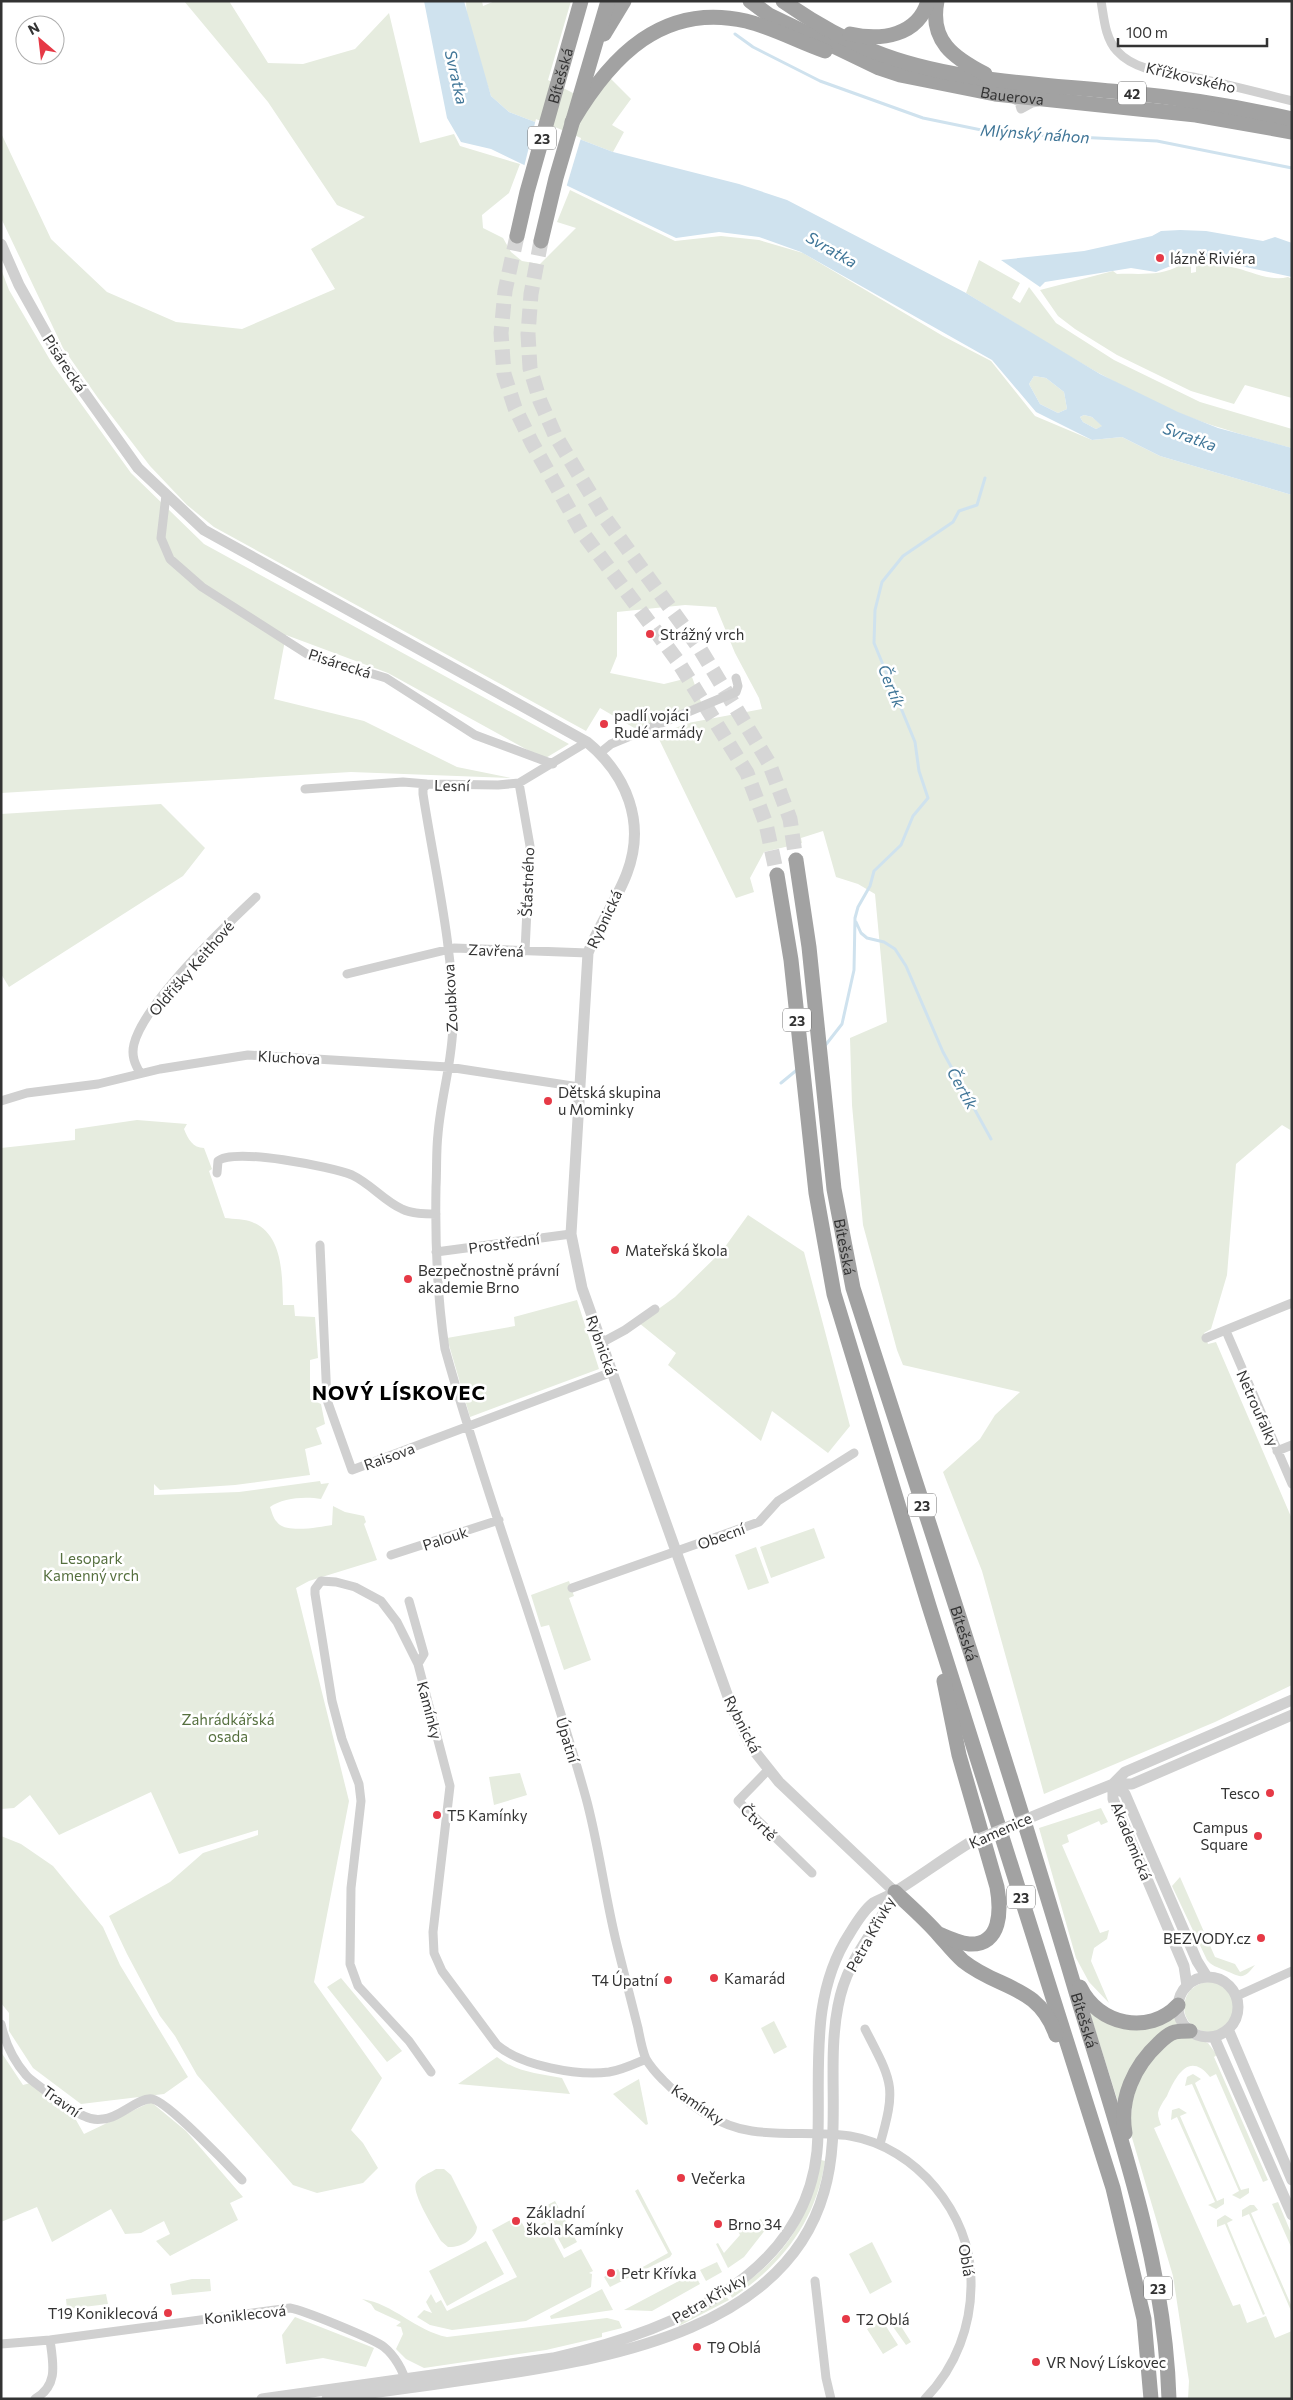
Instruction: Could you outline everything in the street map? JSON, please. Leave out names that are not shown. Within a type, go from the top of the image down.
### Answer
[{"type":"highway","name":"Bítešská","points":[[517,236],[556,85],[581,1]]},
{"type":"highway","points":[[583,98],[588,67],[608,1]]},
{"type":"highway","points":[[588,67],[624,1]]},
{"type":"highway","name":"Bauerova","points":[[750,1],[770,15],[879,68],[900,75],[996,87],[1056,100],[1196,115],[1292,132]]},
{"type":"highway","name":"42","points":[[783,1],[831,30],[873,51],[902,61],[971,76],[996,87],[1168,98],[1264,112],[1292,119]]},
{"type":"highway","points":[[895,35],[908,23],[920,1]]},
{"type":"highway","points":[[831,30],[860,37],[881,38],[895,35],[912,27],[919,20],[928,1]]},
{"type":"highway","points":[[937,1],[936,20],[946,48],[962,63],[996,87]]},
{"type":"highway","points":[[583,98],[636,42],[668,26],[706,18],[730,18],[768,28],[806,44],[879,68]]},
{"type":"highway","name":"Bítešská","points":[[541,241],[549,203],[572,122],[583,98]]},
{"type":"highway","name":"Bítešská","points":[[796,860],[809,948],[834,1189],[854,1288],[1059,1935],[1132,2179],[1154,2266],[1164,2319],[1169,2399]]},
{"type":"highway","name":"Bítešská","points":[[777,875],[791,960],[802,1080],[816,1193],[834,1294],[929,1606],[1113,2188],[1138,2286],[1146,2338],[1151,2399]]},
{"type":"highway","points":[[929,1606],[959,1755],[997,1887],[1000,1909],[996,1927],[983,1941],[968,1944],[939,1934]]},
{"type":"highway","points":[[895,1892],[939,1934],[962,1960],[977,1971],[1022,1992],[1044,2010],[1053,2025],[1075,2093],[1099,2144]]},
{"type":"highway","points":[[1059,1935],[1084,1995],[1102,2012],[1121,2022],[1142,2024],[1160,2019],[1178,2005]]},
{"type":"highway","points":[[1132,2179],[1123,2118],[1131,2082],[1148,2053],[1163,2039],[1175,2032],[1190,2031]]},
{"type":"street","name":"Křížkovského","points":[[1101,1],[1108,37],[1118,53],[1130,62],[1151,70],[1200,78],[1292,100]]},
{"type":"street","name":"Pisárecká","points":[[1,244],[19,285],[60,360],[138,468],[204,530],[587,742]]},
{"type":"street","name":"Pisárecká","points":[[166,495],[161,538],[170,559],[202,587],[307,654],[386,678],[475,735],[552,764]]},
{"type":"street","points":[[600,753],[611,744],[736,692],[738,686],[736,678]]},
{"type":"street","name":"Rybnická","points":[[587,742],[610,763],[628,792],[633,820],[634,845],[627,873],[597,929],[588,953],[571,1234],[582,1288],[732,1708],[752,1748],[779,1782],[895,1892]]},
{"type":"street","points":[[519,784],[587,742]]},
{"type":"street","name":"Lesní","points":[[306,789],[403,782],[428,784],[519,784]]},
{"type":"street","name":"Zoubkova","points":[[428,784],[423,789],[423,794],[447,949],[453,1023],[452,1055],[448,1067],[438,1134],[437,1290],[445,1349],[470,1426]]},
{"type":"street","name":"Šťastného","points":[[519,784],[530,846],[525,951]]},
{"type":"street","name":"Oldřišky Keithové","points":[[140,1073],[132,1055],[139,1031],[151,1013],[210,941],[256,897]]},
{"type":"street","name":"Zavřená","points":[[347,974],[447,949],[588,953]]},
{"type":"street","name":"Kluchova","points":[[1,1101],[27,1093],[98,1084],[140,1073],[248,1055],[448,1067],[579,1087]]},
{"type":"street","points":[[217,1173],[218,1161],[226,1157],[268,1158],[327,1168],[352,1175],[371,1185],[401,1209],[436,1214]]},
{"type":"street","name":"Prostřední","points":[[436,1252],[571,1234]]},
{"type":"street","name":"Raisova","points":[[320,1245],[327,1400],[352,1470],[612,1372]]},
{"type":"street","points":[[1206,1338],[1292,1303]]},
{"type":"street","points":[[601,1343],[625,1330],[655,1309]]},
{"type":"street","name":"Netroufalky","points":[[1226,1331],[1292,1484]]},
{"type":"street","name":"Úpatní","points":[[470,1426],[587,1801],[609,1912],[646,2059]]},
{"type":"street","points":[[1277,1451],[1292,1445]]},
{"type":"street","name":"Obecní","points":[[572,1588],[759,1522],[778,1501],[854,1453]]},
{"type":"street","name":"Palouk","points":[[391,1555],[499,1520]]},
{"type":"street","name":"Kamínky","points":[[431,2072],[409,2041],[358,1986],[350,1964],[351,1888],[361,1801],[359,1784],[342,1739],[332,1700],[316,1605],[315,1589],[318,1583],[326,1580],[368,1592],[381,1601],[397,1622],[418,1664],[450,1786],[433,1932],[434,1953],[442,1971],[498,2045],[508,2054],[520,2060],[590,2072],[619,2070],[646,2059],[662,2080],[679,2094],[707,2114],[727,2124],[750,2131],[833,2135]]},
{"type":"street","points":[[410,1601],[424,1654],[418,1664]]},
{"type":"street","name":"Kamenice","points":[[1113,1784],[1125,1772],[1292,1700]]},
{"type":"street","name":"Kamenice","points":[[895,1892],[969,1843],[1113,1784],[1132,1784],[1292,1715]]},
{"type":"street","name":"Čtvrtě","points":[[769,1770],[738,1801],[812,1873]]},
{"type":"street","name":"Akademická","points":[[1113,1784],[1125,1794],[1197,1961],[1207,1977]]},
{"type":"street","name":"Akademická","points":[[1113,1784],[1113,1799],[1184,1966],[1187,1986]]},
{"type":"street","name":"Petra Křivky","points":[[327,2399],[553,2358],[607,2345],[658,2327],[726,2290],[761,2265],[782,2242],[798,2217],[814,2175],[818,2134],[819,2026],[826,1986],[844,1942],[856,1924],[872,1904],[895,1892]]},
{"type":"street","name":"Petra Křivky","points":[[262,2399],[555,2366],[608,2355],[683,2332],[731,2306],[772,2276],[786,2261],[811,2225],[824,2192],[833,2135],[835,2033],[840,1998],[858,1950],[884,1914],[895,1892]]},
{"type":"street","points":[[1237,1996],[1292,1971]]},
{"type":"street","points":[[1207,1977],[1225,1982],[1237,1996],[1238,2014],[1228,2030],[1214,2037],[1201,2036],[1190,2031],[1181,2020],[1178,2005],[1180,1996],[1187,1986],[1196,1979],[1207,1977]]},
{"type":"street","name":"Travní","points":[[1,2024],[8,2048],[24,2073],[75,2111],[86,2117],[102,2119],[120,2114],[146,2099],[156,2100],[180,2120],[242,2180]]},
{"type":"street","points":[[865,2029],[885,2069],[892,2088],[890,2108],[880,2144]]},
{"type":"street","points":[[1228,2030],[1292,2180]]},
{"type":"street","points":[[1214,2037],[1292,2215]]},
{"type":"street","name":"Oblá","points":[[833,2135],[851,2136],[880,2144],[914,2166],[934,2187],[954,2218],[969,2254],[971,2292],[964,2332],[952,2365],[925,2399]]},
{"type":"street","points":[[815,2281],[826,2378],[831,2399]]},
{"type":"street","name":"Koniklecová","points":[[1,2344],[50,2340],[290,2308],[305,2312],[382,2346],[394,2358],[406,2384]]},
{"type":"street","points":[[35,2399],[47,2390],[52,2380],[54,2370],[50,2340]]},
{"type":"green space","points":[[184,1],[229,1],[268,63],[303,64],[355,49],[389,13],[420,143],[454,134],[460,146],[520,164],[509,193],[482,215],[483,228],[503,238],[511,252],[522,261],[540,264],[576,228],[557,222],[570,190],[675,241],[721,236],[759,240],[803,253],[943,336],[991,361],[1035,416],[1092,440],[1122,437],[1160,456],[1292,495],[1292,1131],[1282,1125],[1236,1164],[1227,1275],[1211,1329],[1204,1333],[1208,1344],[1216,1342],[1292,1519],[1292,1685],[1215,1722],[1044,1794],[982,1571],[943,1472],[980,1439],[995,1415],[1020,1392],[903,1365],[897,1350],[863,1225],[852,1105],[850,1038],[887,1022],[875,894],[858,884],[836,877],[823,831],[801,838],[802,843],[764,852],[750,878],[754,892],[736,898],[657,735],[688,723],[762,709],[759,698],[735,653],[716,607],[685,605],[617,612],[617,656],[610,673],[664,684],[692,677],[701,702],[636,729],[600,708],[586,731],[214,527],[187,505],[150,466],[98,398],[63,348],[1,218],[1,133],[51,239],[107,292],[176,322],[242,329],[335,289],[311,249],[365,217],[337,205],[268,102]]},
{"type":"green space","points":[[466,1],[482,1],[483,6],[495,1],[571,1],[548,80],[592,103],[609,77],[631,99],[612,125],[624,132],[613,152],[509,112],[491,96],[467,21]]},
{"type":"green space","points":[[979,260],[1020,283],[1012,298],[1020,303],[1029,287],[1056,323],[1114,360],[1200,402],[1292,429],[1292,448],[1221,428],[1179,413],[1124,387],[1044,341],[966,293]]},
{"type":"green space","points":[[1180,265],[1191,265],[1191,273],[1196,272],[1196,265],[1218,265],[1238,268],[1266,277],[1288,277],[1292,279],[1292,398],[1245,385],[1234,404],[1191,391],[1117,355],[1075,329],[1058,316],[1040,290],[1113,271],[1117,274],[1149,274],[1173,269]]},
{"type":"green space","points":[[1,269],[9,290],[53,365],[131,473],[204,544],[569,744],[544,759],[388,673],[286,635],[274,699],[364,721],[457,767],[511,778],[351,772],[1,793]]},
{"type":"green space","points":[[1034,376],[1046,378],[1064,392],[1067,409],[1058,413],[1040,404],[1029,384]]},
{"type":"green space","points":[[1084,415],[1092,417],[1103,426],[1096,429],[1083,422],[1080,417]]},
{"type":"green space","points":[[161,804],[205,848],[183,876],[9,987],[1,974],[1,814]]},
{"type":"green space","points":[[137,1120],[187,1124],[184,1129],[189,1139],[194,1145],[204,1148],[212,1169],[209,1171],[225,1218],[252,1222],[262,1228],[270,1237],[276,1247],[279,1258],[283,1305],[294,1305],[295,1316],[315,1317],[318,1358],[310,1360],[310,1399],[321,1404],[325,1424],[316,1428],[322,1444],[305,1449],[310,1475],[235,1485],[160,1490],[154,1484],[154,1495],[239,1492],[320,1481],[321,1484],[329,1483],[321,1499],[294,1498],[270,1507],[274,1519],[281,1526],[295,1529],[332,1525],[333,1506],[345,1512],[364,1516],[366,1522],[364,1524],[377,1560],[309,1581],[296,1588],[349,1801],[314,1982],[382,2078],[351,2130],[363,2143],[378,2168],[363,2183],[317,2193],[293,2185],[197,2075],[175,2036],[160,2016],[109,1916],[170,1882],[203,1853],[258,1835],[258,1830],[179,1854],[151,1792],[59,1835],[30,1795],[14,1808],[1,1809],[1,1148],[75,1140],[75,1129]]},
{"type":"green space","points":[[748,1215],[804,1252],[850,1426],[828,1453],[772,1411],[761,1441],[668,1365],[676,1353],[639,1323],[675,1297],[722,1251]]},
{"type":"green space","points":[[577,1300],[599,1369],[470,1417],[447,1338],[515,1326],[514,1317]]},
{"type":"green space","points":[[814,1528],[825,1558],[771,1578],[760,1547]]},
{"type":"green space","points":[[756,1547],[769,1583],[748,1590],[735,1555]]},
{"type":"green space","points":[[569,1581],[574,1596],[569,1598],[591,1660],[564,1670],[549,1625],[541,1627],[531,1595]]},
{"type":"green space","points":[[520,1773],[527,1795],[494,1805],[489,1777]]},
{"type":"green space","points":[[1101,1808],[1108,1822],[1101,1825],[1099,1821],[1067,1835],[1069,1842],[1062,1845],[1100,1933],[1109,1930],[1107,1939],[1094,1948],[1091,1961],[1109,2003],[1089,1982],[1076,1958],[1039,1828]]},
{"type":"green space","points":[[1,1836],[21,1844],[53,1866],[103,1927],[120,1965],[188,2077],[164,2094],[81,2104],[33,2068],[9,2031],[9,2013],[1,2003]]},
{"type":"green space","points":[[1180,1877],[1215,1957],[1235,1964],[1240,1972],[1255,1965],[1247,1974],[1237,1976],[1211,1964],[1207,1960],[1172,1886]]},
{"type":"green space","points":[[341,1978],[402,2051],[387,2062],[327,1987]]},
{"type":"green space","points":[[1204,1982],[1214,1982],[1227,1989],[1234,2002],[1234,2012],[1227,2025],[1214,2032],[1204,2032],[1195,2028],[1188,2021],[1184,2012],[1184,2002],[1188,1993],[1195,1986]]},
{"type":"green space","points":[[1089,2010],[1117,2025],[1175,2016],[1181,2028],[1168,2029],[1119,2105]]},
{"type":"green space","points":[[774,2021],[787,2047],[774,2054],[761,2028]]},
{"type":"green space","points":[[1186,2034],[1208,2043],[1217,2055],[1214,2057],[1268,2180],[1263,2182],[1216,2074],[1210,2077],[1196,2066],[1184,2069],[1179,2074],[1159,2109],[1158,2115],[1161,2125],[1154,2128],[1233,2306],[1240,2304],[1247,2323],[1266,2316],[1275,2338],[1292,2331],[1292,2399],[1188,2399],[1189,2381],[1173,2276],[1130,2131],[1132,2103],[1138,2082],[1151,2056],[1171,2037]]},
{"type":"green space","points":[[1,2052],[23,2085],[34,2082],[72,2113],[84,2134],[151,2102],[186,2131],[243,2197],[230,2203],[238,2220],[170,2256],[156,2241],[170,2234],[164,2221],[141,2233],[125,2234],[111,2209],[52,2242],[37,2207],[1,2222]]},
{"type":"green space","points":[[497,2057],[520,2069],[536,2074],[562,2078],[570,2094],[458,2084]]},
{"type":"green space","points":[[1193,2074],[1201,2079],[1195,2083],[1241,2190],[1249,2188],[1249,2193],[1240,2199],[1232,2195],[1239,2191],[1192,2084],[1185,2086],[1187,2077]]},
{"type":"green space","points":[[639,2079],[648,2124],[646,2125],[613,2094]]},
{"type":"green space","points":[[1179,2108],[1187,2113],[1180,2116],[1217,2201],[1224,2198],[1224,2204],[1216,2209],[1208,2205],[1215,2202],[1177,2117],[1171,2120],[1172,2110]]},
{"type":"green space","points":[[821,2160],[825,2161],[814,2203],[794,2240],[766,2271],[732,2298],[730,2294],[765,2267],[791,2237],[801,2221],[809,2202]]},
{"type":"green space","points":[[436,2169],[444,2169],[451,2175],[477,2227],[474,2236],[457,2246],[448,2247],[441,2241],[424,2212],[415,2188],[418,2181]]},
{"type":"green space","points":[[638,2189],[672,2254],[670,2257],[610,2287],[604,2277],[618,2269],[623,2278],[668,2253],[635,2191]]},
{"type":"green space","points":[[555,2201],[577,2242],[564,2249],[542,2208]]},
{"type":"green space","points":[[1278,2202],[1292,2235],[1292,2249],[1272,2204]]},
{"type":"green space","points":[[1250,2205],[1254,2205],[1258,2210],[1251,2213],[1292,2307],[1292,2313],[1249,2214],[1242,2217],[1242,2210]]},
{"type":"green space","points":[[1225,2215],[1233,2220],[1227,2223],[1265,2314],[1263,2315],[1225,2224],[1217,2227],[1217,2220]]},
{"type":"green space","points":[[518,2216],[527,2232],[545,2222],[564,2258],[581,2249],[593,2271],[589,2273],[592,2274],[591,2287],[526,2321],[452,2330],[430,2325],[417,2317],[424,2310],[432,2313],[426,2302],[431,2294],[436,2303],[441,2300],[447,2311],[517,2277],[492,2230]]},
{"type":"green space","points":[[761,2219],[766,2229],[744,2257],[728,2268],[716,2244],[718,2243],[724,2253],[740,2235],[738,2231]]},
{"type":"green space","points":[[486,2241],[504,2274],[447,2306],[429,2271]]},
{"type":"green space","points":[[872,2242],[892,2282],[870,2294],[849,2254]]},
{"type":"green space","points":[[717,2262],[722,2272],[706,2281],[700,2270]]},
{"type":"green space","points":[[694,2273],[700,2284],[652,2311],[624,2310]]},
{"type":"green space","points":[[192,2279],[210,2279],[211,2291],[172,2295],[170,2284]]},
{"type":"green space","points":[[602,2289],[613,2310],[551,2319],[550,2316]]},
{"type":"green space","points":[[106,2294],[108,2304],[67,2309],[66,2299]]},
{"type":"green space","points":[[726,2296],[729,2300],[679,2326],[679,2322]]},
{"type":"green space","points":[[362,2299],[384,2306],[425,2329],[447,2337],[607,2318],[619,2321],[622,2328],[602,2333],[602,2337],[546,2350],[424,2368],[406,2359],[396,2349],[403,2334],[401,2327],[396,2326],[401,2322],[375,2310],[371,2304]]},
{"type":"green space","points":[[295,2317],[374,2348],[366,2367],[323,2358],[286,2364],[282,2335]]},
{"type":"green space","points":[[882,2320],[898,2345],[883,2354],[867,2329]]},
{"type":"green space","points":[[897,2320],[911,2342],[906,2345],[891,2324]]},
{"type":"water","name":"Svratka","points":[[424,1],[464,1],[491,96],[509,112],[613,152],[739,184],[787,200],[966,293],[1100,374],[1178,412],[1218,428],[1292,448],[1292,495],[1160,456],[1122,437],[1092,440],[1036,412],[992,360],[801,252],[759,237],[719,232],[676,238],[491,149],[461,142],[447,118]],"holes":[[[1034,376],[1046,378],[1064,392],[1067,409],[1058,413],[1040,404],[1029,384]],[[1084,415],[1092,417],[1102,426],[1096,429],[1083,422],[1080,417]]]},
{"type":"water","name":"lázně Riviéra","points":[[1161,231],[1206,231],[1263,241],[1275,237],[1292,243],[1292,277],[1227,263],[1183,261],[1156,272],[1131,268],[1045,282],[1040,287],[1001,260],[1084,251],[1152,236]]},
{"type":"pier","points":[[536,119],[581,138],[566,188],[524,167]]},
{"type":"waterway","name":"Mlýnský náhon","points":[[735,34],[753,47],[820,81],[923,118],[996,133],[1157,141],[1292,168]]},
{"type":"waterway","name":"Čertík","points":[[824,1047],[842,1024],[854,970],[855,918],[858,907],[870,886],[874,871],[901,845],[913,816],[928,798],[919,771],[915,742],[874,643],[875,610],[882,582],[903,556],[953,522],[959,511],[977,505],[985,478]]},
{"type":"waterway","name":"Čertík","points":[[856,922],[861,933],[867,938],[884,942],[895,949],[906,966],[943,1052],[991,1139]]},
{"type":"waterway","name":"Čertík","points":[[781,1083],[798,1069]]},
{"type":"tunnel","points":[[517,236],[505,291],[501,333],[504,374],[515,408],[532,443],[582,532],[677,660],[747,773],[766,824],[777,875]]},
{"type":"tunnel","points":[[541,241],[531,294],[528,334],[530,368],[540,401],[555,435],[605,518],[700,649],[769,763],[790,819],[796,860]]},
{"type":"place","name":"lázně Riviéra","points":[[1160,258]]},
{"type":"place","name":"Strážný vrch","points":[[650,634]]},
{"type":"place","name":"padlí vojáci Rudé armády","points":[[604,724]]},
{"type":"place","name":"Dětská skupina u Mominky","points":[[548,1101]]},
{"type":"place","name":"Mateřská škola","points":[[615,1250]]},
{"type":"place","name":"Bezpečnostně právní akademie Brno","points":[[408,1279]]},
{"type":"place","name":"Tesco","points":[[1270,1793]]},
{"type":"place","name":"T5 Kamínky","points":[[437,1815]]},
{"type":"place","name":"Campus Square","points":[[1258,1836]]},
{"type":"place","name":"BEZVODY.cz","points":[[1261,1938]]},
{"type":"place","name":"Kamarád","points":[[714,1978]]},
{"type":"place","name":"T4 Úpatní","points":[[668,1980]]},
{"type":"place","name":"Večerka","points":[[681,2178]]},
{"type":"place","name":"Základní škola Kamínky","points":[[516,2221]]},
{"type":"place","name":"Brno 34","points":[[718,2224]]},
{"type":"place","name":"Petr Křívka","points":[[611,2273]]},
{"type":"place","name":"T19 Koniklecová","points":[[168,2313]]},
{"type":"place","name":"T2 Oblá","points":[[846,2319]]},
{"type":"place","name":"T9 Oblá","points":[[697,2347]]},
{"type":"place","name":"VR Nový Lískovec","points":[[1036,2362]]},
{"type":"district","name":"NOVÝ LÍSKOVEC","points":[[399,1392]]},
{"type":"park label","name":"Lesopark Kamenný vrch","points":[[91,1566]]},
{"type":"park label","name":"Zahrádkářská osada","points":[[228,1728]]}]
